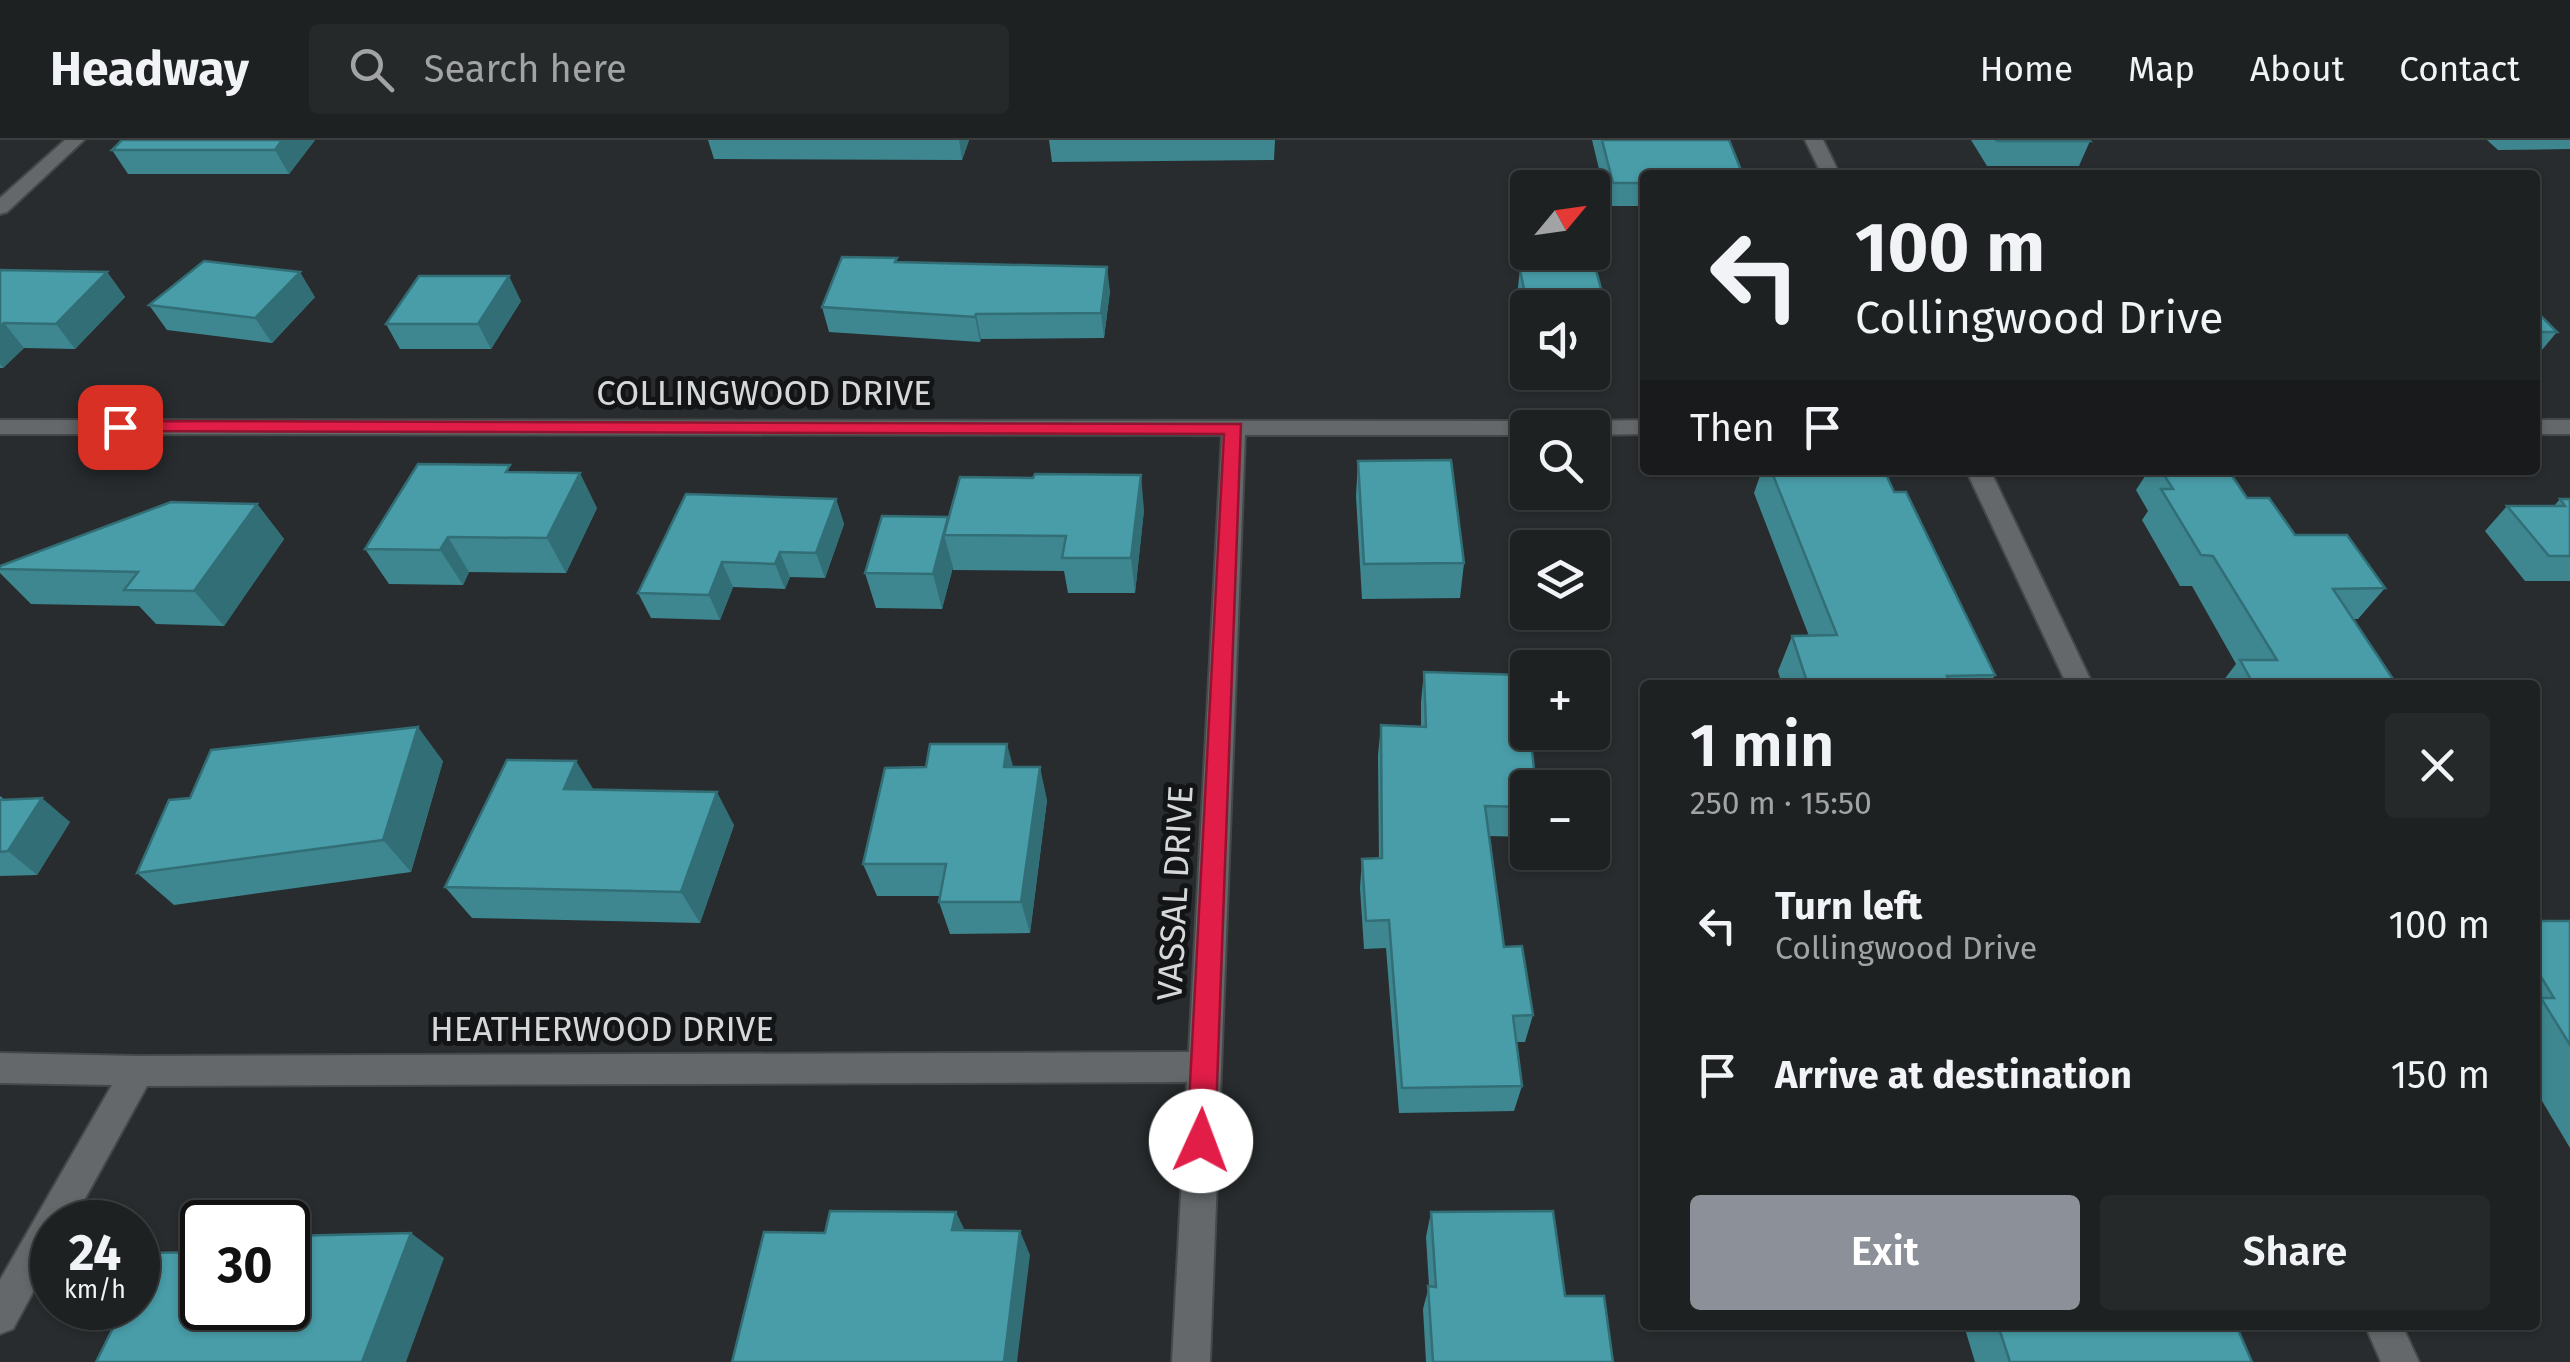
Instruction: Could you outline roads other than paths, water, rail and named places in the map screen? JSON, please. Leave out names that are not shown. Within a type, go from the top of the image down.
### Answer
[{"type":"street","points":[[0,208],[75,140]]},
{"type":"street","points":[[1814,140],[1829,170]]},
{"type":"street","name":"COLLINGWOOD DRIVE","points":[[0,427],[1510,428]]},
{"type":"street","points":[[2540,427],[2570,428]]},
{"type":"street","name":"VASSAL DRIVE","points":[[1192,1362],[1234,428]]},
{"type":"street","points":[[1610,428],[1640,428]]},
{"type":"street","points":[[1980,475],[2078,680]]},
{"type":"street","name":"HEATHERWOOD DRIVE","points":[[0,1068],[138,1071],[1204,1067]]},
{"type":"street","points":[[66,1200],[138,1071]]},
{"type":"street","points":[[0,1316],[30,1263]]},
{"type":"street","points":[[2385,1330],[2400,1362]]}]
